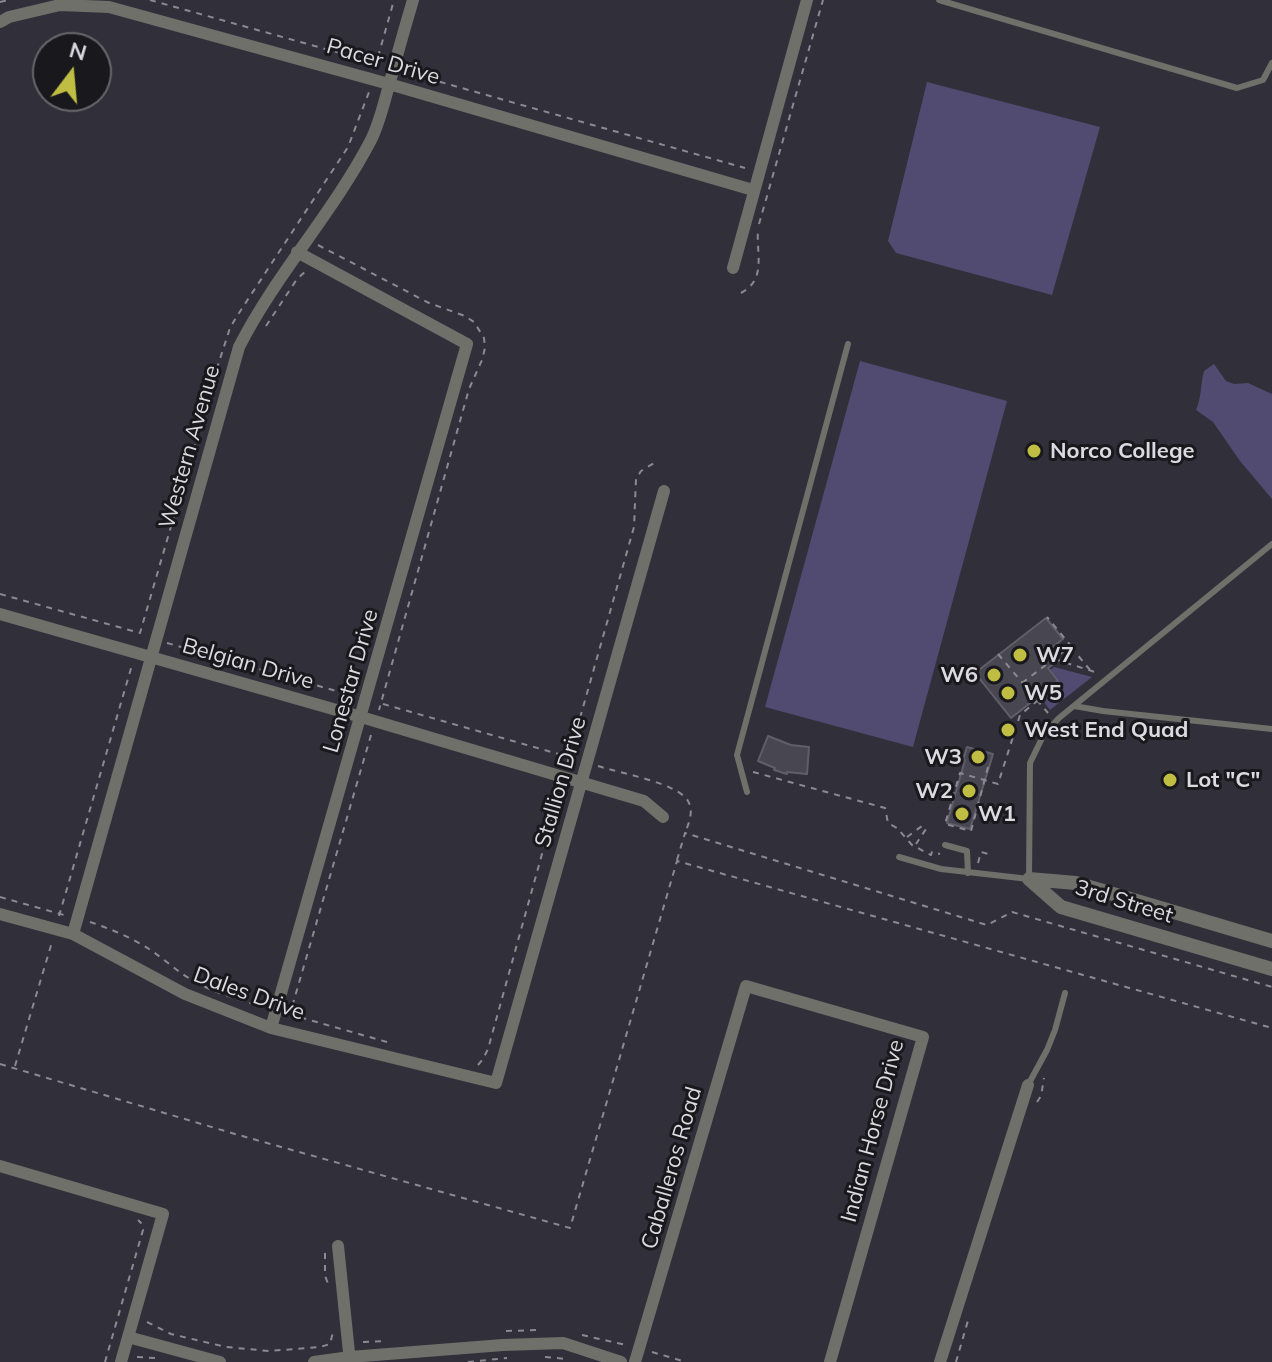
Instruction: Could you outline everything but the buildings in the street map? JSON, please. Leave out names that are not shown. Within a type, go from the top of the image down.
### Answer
[{"type":"street","name":"Western Avenue","points":[[73,934],[239,347],[372,138],[413,0]]},
{"type":"street","points":[[733,268],[807,0]]},
{"type":"street","name":"Pacer Drive","points":[[0,22],[60,5],[109,7],[389,84],[753,190]]},
{"type":"street","points":[[297,252],[313,261]]},
{"type":"street","name":"Lonestar Drive","points":[[271,1028],[467,344],[313,261]]},
{"type":"street","name":"Stallion Drive","points":[[496,1083],[664,491]]},
{"type":"street","name":"Belgian Drive","points":[[0,614],[582,782],[644,801],[663,817]]},
{"type":"street","name":"3rd Street","points":[[1029,879],[1076,883],[1272,941]]},
{"type":"street","name":"3rd Street","points":[[1029,879],[1061,907],[1272,969]]},
{"type":"street","name":"Dales Drive","points":[[0,914],[73,934],[185,994],[271,1028],[496,1083]]},
{"type":"street","name":"Caballeros Road","points":[[635,1362],[746,986]]},
{"type":"street","name":"Indian Horse Drive","points":[[746,986],[923,1037],[830,1362]]},
{"type":"street","points":[[940,1362],[1028,1085]]},
{"type":"street","points":[[0,1166],[163,1214],[122,1358]]},
{"type":"street","points":[[332,1245],[350,1359]]},
{"type":"street","points":[[128,1337],[220,1362]]},
{"type":"street","points":[[314,1362],[503,1345],[563,1343],[621,1362]]},
{"type":"lane","points":[[939,0],[1237,88],[1263,80],[1272,63]]},
{"type":"lane","points":[[965,9],[973,0]]},
{"type":"lane","points":[[747,792],[737,753],[848,344]]},
{"type":"lane","points":[[899,857],[941,869],[1029,879],[1030,763],[1044,734],[1059,718],[1272,544]]},
{"type":"lane","points":[[1074,706],[1272,729]]},
{"type":"lane","points":[[945,845],[967,851],[968,873]]},
{"type":"lane","points":[[1028,1085],[1047,1050],[1065,993]]},
{"type":"path","points":[[0,2],[8,0]]},
{"type":"path","points":[[150,0],[758,172]]},
{"type":"path","points":[[140,633],[230,328],[348,147],[368,97],[394,0]]},
{"type":"path","points":[[741,293],[752,286],[757,277],[757,232],[823,0]]},
{"type":"path","points":[[307,238],[429,303],[465,316],[474,322],[484,338],[482,360],[469,389],[292,1007],[292,1015],[394,1044]]},
{"type":"path","points":[[266,326],[297,279],[323,248]]},
{"type":"path","points":[[477,1066],[488,1049],[634,527],[636,479],[641,471],[654,463]]},
{"type":"path","points":[[0,594],[366,700]]},
{"type":"path","points":[[1047,617],[1091,671]]},
{"type":"path","points":[[1022,683],[1071,646]]},
{"type":"path","points":[[1074,650],[1079,647]]},
{"type":"path","points":[[15,1068],[135,652]]},
{"type":"path","points":[[998,654],[1049,714]]},
{"type":"path","points":[[1054,659],[1099,673]]},
{"type":"path","points":[[946,822],[960,773],[998,784],[1020,715],[1037,701]]},
{"type":"path","points":[[381,703],[569,757]]},
{"type":"path","points":[[0,1064],[167,1115],[570,1228],[690,812],[690,803],[674,789],[587,762]]},
{"type":"path","points":[[941,823],[971,831],[988,767]]},
{"type":"path","points":[[740,768],[885,808],[888,823],[914,846],[931,855],[932,852],[947,856]]},
{"type":"path","points":[[906,838],[922,826],[926,829],[914,846]]},
{"type":"path","points":[[685,833],[987,925],[1012,912],[1272,987]]},
{"type":"path","points":[[974,862],[978,863],[981,852],[992,855]]},
{"type":"path","points":[[677,861],[1272,1028]]},
{"type":"path","points":[[0,897],[132,939],[209,989],[276,1011]]},
{"type":"path","points":[[105,1362],[143,1230],[135,1218]]},
{"type":"path","points":[[329,1286],[324,1261],[332,1245]]},
{"type":"path","points":[[134,1318],[171,1334],[259,1351],[330,1344],[334,1330]]},
{"type":"path","points":[[543,1357],[574,1359]]},
{"type":"path","points":[[122,1358],[155,1358]]},
{"type":"path","points":[[468,1362],[509,1358]]},
{"type":"shaded area","points":[[927,82],[1100,127],[1052,295],[896,253],[888,241]]},
{"type":"shaded area","points":[[860,361],[1007,401],[913,747],[765,707]]},
{"type":"shaded area","points":[[1214,364],[1226,381],[1248,383],[1272,394],[1272,499],[1213,422],[1196,410],[1204,371]]},
{"type":"shaded area","points":[[1054,667],[1092,677],[1050,710],[1039,696],[1058,681],[1050,670]]},
{"type":"place","name":"Norco College","points":[[1034,451]]},
{"type":"place","name":"W7","points":[[1020,655]]},
{"type":"place","name":"W6","points":[[994,675]]},
{"type":"place","name":"W5","points":[[1008,693]]},
{"type":"place","name":"West End Quad","points":[[1008,730]]},
{"type":"place","name":"W3","points":[[978,757]]},
{"type":"place","name":"Lot \"C\"","points":[[1170,780]]},
{"type":"place","name":"W2","points":[[969,791]]},
{"type":"place","name":"W1","points":[[962,814]]}]
